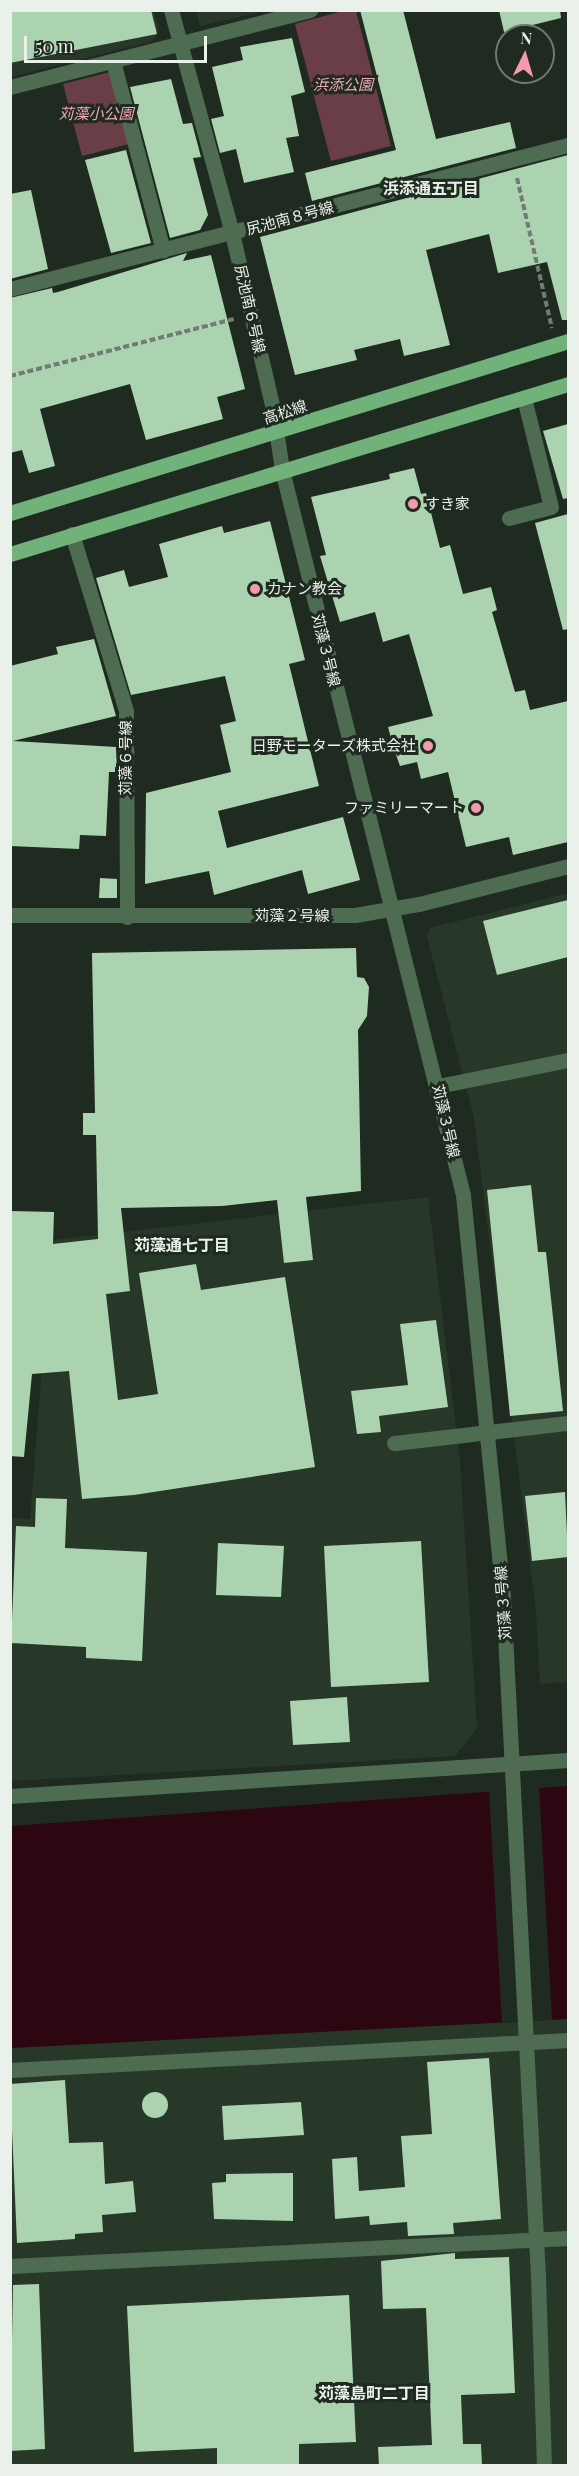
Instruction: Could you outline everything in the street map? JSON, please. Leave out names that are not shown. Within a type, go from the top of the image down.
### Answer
[{"type":"main road","name":"高松線","points":[[10,513],[275,435],[568,341]]},
{"type":"main road","points":[[10,554],[568,384]]},
{"type":"street","name":"尻池南６号線","points":[[171,10],[232,233],[273,409],[275,435],[282,470]]},
{"type":"street","points":[[10,87],[310,10]]},
{"type":"street","points":[[113,61],[163,250]]},
{"type":"street","name":"尻池南８号線","points":[[10,290],[568,145]]},
{"type":"street","points":[[509,518],[551,507],[524,398]]},
{"type":"street","name":"苅藻３号線","points":[[282,470],[389,911],[438,1086],[463,1195],[503,1595],[536,2239],[544,2466]]},
{"type":"street","name":"苅藻６号線","points":[[72,534],[126,711],[127,917]]},
{"type":"street","name":"苅藻２号線","points":[[10,915],[127,917],[355,915],[389,911],[568,866]]},
{"type":"street","points":[[438,1086],[568,1060]]},
{"type":"street","points":[[394,1443],[488,1434],[568,1422]]},
{"type":"street","points":[[10,1796],[568,1760]]},
{"type":"street","points":[[10,2070],[568,2040]]},
{"type":"street","points":[[10,2266],[568,2238]]},
{"type":"path","points":[[512,160],[553,329]]},
{"type":"path","points":[[10,376],[251,314]]},
{"type":"shaded area","points":[[196,10],[264,11],[200,26]]},
{"type":"shaded area","points":[[11,11],[154,11],[159,30],[153,41],[11,77]]},
{"type":"shaded area","points":[[568,893],[568,1682],[540,1684],[536,1611],[474,1118],[427,937],[430,928]]},
{"type":"shaded area","points":[[428,1197],[460,1461],[477,1728],[455,1756],[11,1781],[11,1530],[12,1518],[30,1519],[52,1240]]},
{"type":"shaded area","points":[[568,1786],[568,2019],[11,2048],[11,1826]]},
{"type":"shaded area","points":[[568,2019],[568,2465],[11,2466],[11,2048]]},
{"type":"green space","name":"浜添公園","points":[[346,10],[356,11],[391,146],[331,161],[295,24]]},
{"type":"green space","name":"苅藻小公園","points":[[110,72],[129,144],[82,156],[63,84]]},
{"type":"pier","points":[[539,1787],[552,2020],[502,2023],[489,1790]]},
{"type":"building","points":[[10,10],[151,10],[157,34],[10,63]]},
{"type":"building","points":[[360,10],[403,10],[436,139],[510,122],[516,148],[312,201],[305,173],[396,150]]},
{"type":"building","points":[[499,10],[560,10],[561,18],[537,24],[502,24]]},
{"type":"building","points":[[292,38],[305,92],[291,96],[299,136],[286,138],[294,172],[244,183],[236,149],[220,153],[211,119],[224,116],[212,67],[243,60],[240,47]]},
{"type":"building","points":[[171,79],[183,124],[192,123],[201,157],[193,158],[208,215],[200,230],[170,238],[130,87]]},
{"type":"building","points":[[126,150],[151,243],[111,253],[85,160]]},
{"type":"building","points":[[568,155],[568,320],[562,320],[547,262],[498,273],[489,234],[426,250],[450,345],[404,356],[400,339],[354,350],[357,360],[295,375],[260,237]]},
{"type":"building","points":[[31,190],[48,269],[10,279],[10,194]]},
{"type":"building","points":[[187,253],[183,261],[211,255],[245,389],[217,397],[223,419],[146,440],[130,384],[40,409],[55,466],[29,473],[22,450],[10,453],[10,298],[52,288],[53,293],[58,292]]},
{"type":"building","points":[[568,424],[568,498],[563,499],[543,431]]},
{"type":"building","points":[[414,468],[421,494],[426,493],[440,548],[450,545],[463,594],[491,587],[497,610],[492,612],[515,692],[525,690],[530,710],[568,701],[568,842],[513,855],[509,837],[466,847],[448,772],[421,779],[417,762],[400,766],[388,727],[433,716],[409,634],[383,642],[375,612],[340,622],[320,556],[326,555],[311,497],[390,479],[389,474]]},
{"type":"building","points":[[568,514],[568,629],[563,630],[535,523]]},
{"type":"building","points":[[270,521],[305,660],[289,664],[319,786],[218,811],[227,848],[343,817],[360,880],[308,894],[302,870],[214,895],[209,871],[145,884],[146,793],[231,772],[220,725],[236,721],[225,676],[131,695],[96,578],[124,570],[129,587],[168,577],[159,544],[222,526],[224,533]]},
{"type":"building","points":[[94,639],[116,716],[13,741],[116,747],[117,772],[109,772],[106,836],[80,835],[79,849],[10,846],[10,666],[58,654],[56,647]]},
{"type":"building","points":[[100,878],[117,879],[117,898],[99,898]]},
{"type":"building","points":[[568,900],[568,957],[497,975],[483,921]]},
{"type":"building","points":[[356,948],[357,977],[364,978],[369,987],[367,1016],[358,1030],[361,1191],[306,1197],[313,1260],[284,1263],[277,1200],[222,1206],[121,1208],[130,1291],[106,1294],[118,1400],[158,1394],[139,1273],[196,1264],[201,1290],[285,1277],[315,1467],[134,1495],[82,1499],[69,1371],[32,1374],[24,1457],[10,1456],[10,1211],[54,1212],[53,1244],[98,1239],[96,1135],[83,1135],[83,1113],[95,1113],[92,953]]},
{"type":"building","points":[[531,1185],[538,1252],[546,1252],[563,1411],[510,1416],[487,1190]]},
{"type":"building","points":[[436,1320],[448,1407],[379,1416],[381,1432],[357,1434],[351,1391],[408,1385],[400,1324]]},
{"type":"building","points":[[565,1492],[568,1557],[532,1561],[525,1496]]},
{"type":"building","points":[[36,1498],[67,1499],[65,1548],[147,1552],[142,1661],[86,1658],[86,1647],[11,1643],[16,1526],[35,1527]]},
{"type":"building","points":[[421,1541],[429,1682],[331,1687],[324,1546]]},
{"type":"building","points":[[218,1543],[284,1546],[281,1597],[216,1595]]},
{"type":"building","points":[[347,1697],[350,1742],[293,1745],[290,1701]]},
{"type":"building","points":[[489,2058],[501,2219],[453,2223],[454,2234],[408,2236],[407,2222],[370,2225],[369,2216],[335,2219],[332,2159],[357,2157],[359,2191],[405,2187],[401,2136],[432,2134],[427,2062]]},
{"type":"building","points":[[65,2080],[69,2143],[103,2142],[105,2184],[133,2181],[136,2212],[102,2215],[103,2232],[75,2234],[75,2239],[17,2243],[10,2084]]},
{"type":"building","points":[[155,2092],[164,2096],[168,2105],[164,2114],[155,2118],[146,2114],[142,2105],[146,2096]]},
{"type":"building","points":[[301,2102],[304,2135],[224,2140],[222,2106]]},
{"type":"building","points":[[293,2173],[293,2221],[214,2219],[212,2183],[226,2182],[226,2174]]},
{"type":"building","points":[[455,2253],[455,2259],[509,2257],[515,2393],[461,2395],[463,2444],[481,2444],[482,2466],[379,2466],[378,2447],[432,2445],[426,2308],[383,2309],[381,2261]]},
{"type":"building","points":[[39,2284],[45,2449],[10,2451],[13,2285]]},
{"type":"building","points":[[349,2295],[356,2442],[299,2444],[299,2466],[217,2466],[217,2448],[134,2452],[127,2306]]},
{"type":"place","name":"すき家","points":[[413,504]]},
{"type":"place","name":"カナン教会","points":[[255,589]]},
{"type":"place","name":"日野モーターズ株式会社","points":[[428,746]]},
{"type":"place","name":"ファミリーマート","points":[[476,808]]},
{"type":"district","name":"浜添通五丁目","points":[[431,188]]},
{"type":"district","name":"苅藻通七丁目","points":[[182,1245]]},
{"type":"district","name":"苅藻島町二丁目","points":[[374,2393]]}]
